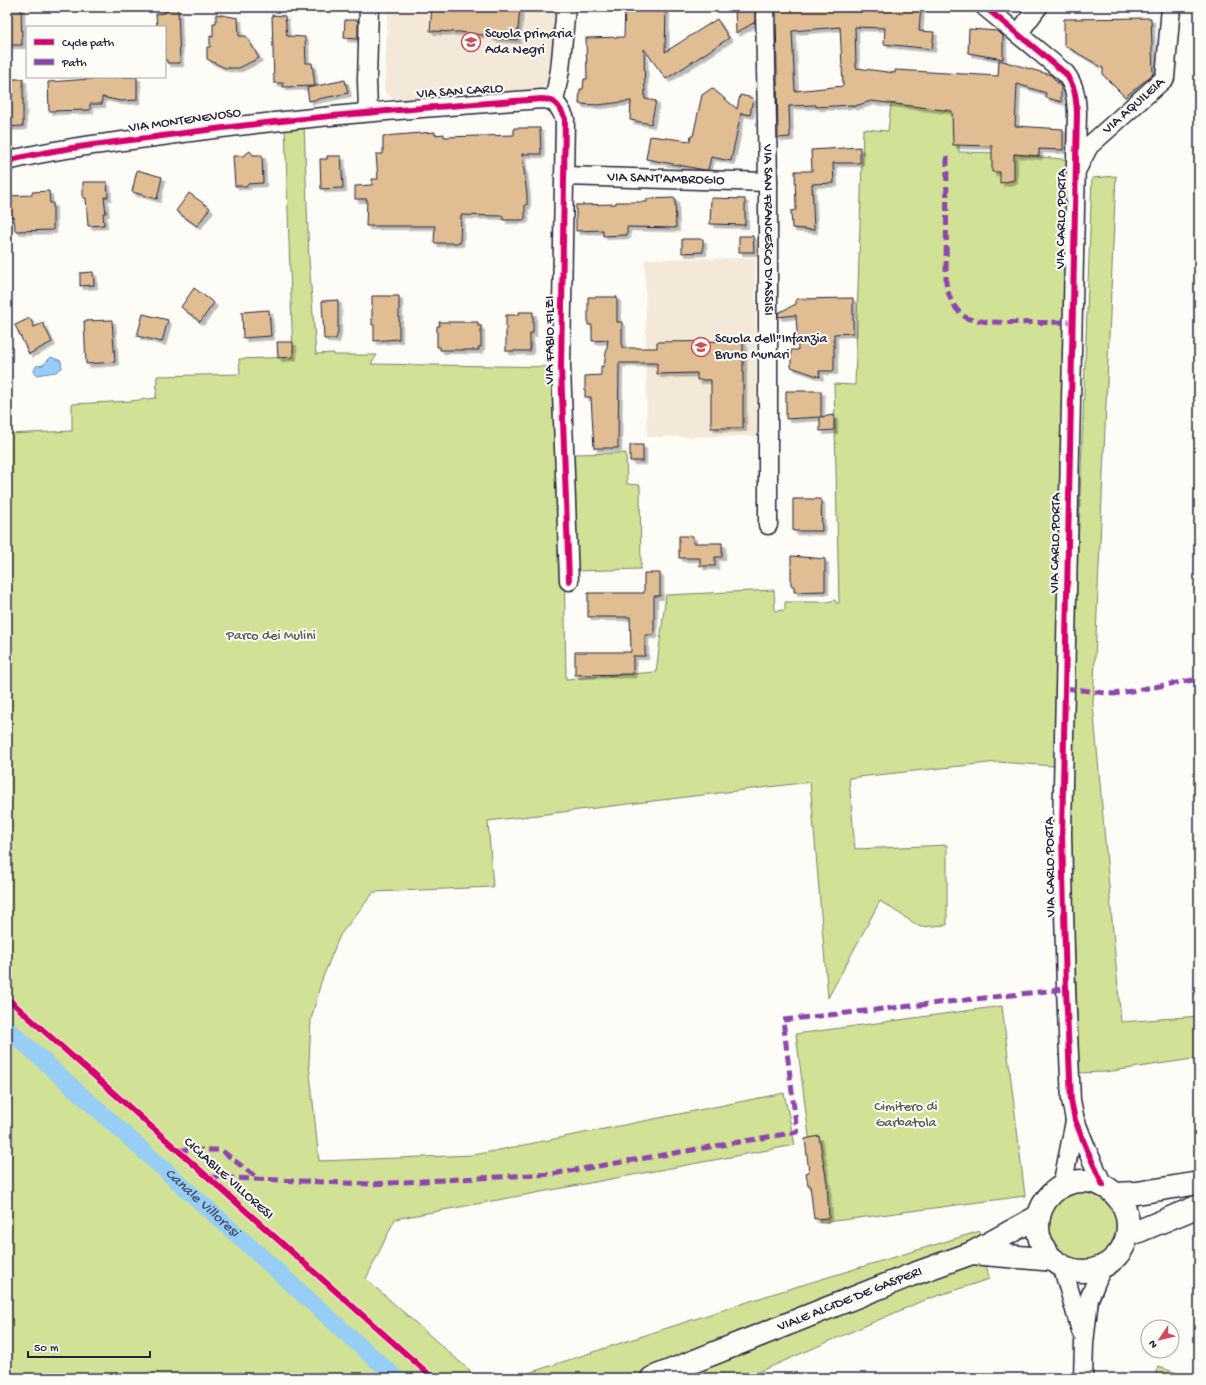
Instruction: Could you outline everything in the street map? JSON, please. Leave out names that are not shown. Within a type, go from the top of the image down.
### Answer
[{"type":"street","points":[[368,111],[367,80],[370,7]]},
{"type":"street","points":[[554,102],[560,70],[566,7]]},
{"type":"street","name":"VIA SAN FRANCESCO D'ASSISI","points":[[765,7],[768,182],[768,525]]},
{"type":"street","name":"VIA CARLO PORTA","points":[[985,7],[1065,73],[1072,82],[1076,92],[1077,112],[1062,834],[1066,989],[1071,1100],[1076,1120],[1087,1150],[1109,1190]]},
{"type":"street","points":[[1018,34],[1038,7]]},
{"type":"street","name":"VIA AQUILEIA","points":[[1075,172],[1089,146],[1165,78],[1171,7]]},
{"type":"street","name":"VIA SAN CARLO","points":[[368,111],[542,98],[554,102]]},
{"type":"street","name":"VIA FABIO FILZI","points":[[554,102],[561,110],[564,119],[561,367],[569,581]]},
{"type":"street","name":"VIA MONTENEVOSO","points":[[7,161],[38,153],[220,128],[368,111]]},
{"type":"street","name":"VIA SANT'AMBROGIO","points":[[564,176],[768,182]]},
{"type":"street","points":[[1062,1186],[1076,1120]]},
{"type":"street","points":[[1109,1190],[1124,1206],[1128,1221],[1127,1236],[1118,1254],[1102,1267],[1089,1270],[1075,1270],[1058,1263],[1046,1251],[1038,1228],[1040,1216],[1048,1199],[1062,1186],[1075,1182],[1089,1181],[1109,1190],[1137,1193],[1199,1183]]},
{"type":"street","points":[[1127,1236],[1199,1206]]},
{"type":"street","points":[[972,1253],[1040,1216]]},
{"type":"street","name":"VIALE ALCIDE DE GASPERI","points":[[652,1378],[911,1275],[972,1253],[1058,1263]]},
{"type":"street","points":[[1058,1263],[1074,1303],[1084,1344]]},
{"type":"street","points":[[1083,1378],[1084,1344],[1089,1299],[1102,1267]]},
{"type":"shaded area","name":"Scuola primaria Ada Negri","points":[[388,7],[559,7],[554,77],[538,92],[394,100],[384,92]]},
{"type":"shaded area","name":"Scuola dell\"Infanzia Bruno Munari","points":[[755,258],[757,436],[647,437],[645,259]]},
{"type":"green space","name":"Parco dei Mulini","points":[[891,104],[935,108],[957,107],[959,152],[1001,153],[1071,160],[1054,766],[998,762],[849,778],[855,849],[947,845],[947,925],[920,927],[880,901],[828,998],[810,782],[488,821],[493,887],[374,892],[340,935],[321,982],[311,1020],[309,1063],[319,1161],[474,1155],[784,1093],[795,1145],[395,1219],[366,1279],[478,1378],[7,1378],[7,434],[72,431],[72,404],[156,398],[157,376],[240,374],[239,359],[293,357],[285,126],[304,123],[309,260],[316,354],[334,353],[334,355],[377,355],[371,364],[561,367],[566,679],[656,672],[666,595],[774,590],[775,611],[785,610],[785,602],[827,602],[835,600],[836,603],[839,603],[834,384],[855,385],[863,129],[888,131]]},
{"type":"green space","points":[[1116,176],[1093,704],[1121,1022],[1199,1016],[1199,1058],[1105,1072],[1079,1073],[1069,790],[1092,178]]},
{"type":"green space","points":[[626,453],[627,484],[640,485],[641,569],[576,571],[572,454]]},
{"type":"green space","name":"Cimitero di Garbatola","points":[[1002,1006],[1025,1196],[820,1223],[796,1034]]},
{"type":"green space","points":[[1084,1191],[1103,1197],[1113,1207],[1119,1226],[1113,1245],[1103,1255],[1084,1261],[1065,1255],[1055,1245],[1049,1226],[1055,1207],[1065,1197]]},
{"type":"green space","points":[[980,1231],[989,1279],[922,1301],[745,1378],[513,1378],[769,1295]]},
{"type":"green space","points":[[1158,1367],[1194,1378],[1154,1378]]},
{"type":"water","points":[[51,357],[61,361],[62,368],[56,372],[36,375],[34,371],[36,366],[43,365]]},
{"type":"building","points":[[7,7],[21,7],[22,45],[7,45]]},
{"type":"building","points":[[432,7],[520,7],[517,40],[491,38],[491,36],[460,32],[430,31]]},
{"type":"building","points":[[625,7],[666,7],[665,52],[717,19],[729,38],[666,79],[644,49],[645,99],[656,101],[651,124],[630,120],[631,101],[598,105],[579,104],[580,89],[583,89],[584,79],[587,79],[586,38],[624,37]]},
{"type":"building","points":[[735,7],[755,7],[755,22],[736,33]]},
{"type":"building","points":[[776,7],[921,7],[919,31],[934,32],[932,49],[884,44],[885,28],[855,27],[856,68],[895,73],[895,70],[998,76],[999,60],[1051,75],[1061,87],[1061,102],[1045,97],[1046,93],[1017,84],[1015,126],[1063,129],[1063,150],[1039,149],[1039,156],[1014,154],[1014,180],[1000,183],[1000,172],[992,172],[992,146],[953,145],[952,111],[871,101],[852,107],[852,105],[816,107],[816,105],[789,106],[790,137],[778,138]],"holes":[[[840,27],[843,86],[795,91],[792,31]]]},
{"type":"building","points":[[178,9],[180,63],[167,63],[166,60],[166,26],[157,26],[156,14],[165,13],[165,10]]},
{"type":"building","points":[[216,14],[238,18],[239,36],[246,36],[259,58],[239,68],[225,68],[207,59],[207,47],[210,47],[210,36],[213,37],[213,23],[216,23]]},
{"type":"building","points":[[272,15],[285,16],[287,36],[305,37],[306,63],[312,63],[315,86],[283,87],[283,83],[274,83]]},
{"type":"building","points":[[1151,18],[1153,74],[1125,97],[1103,75],[1103,68],[1064,45],[1064,19]]},
{"type":"building","points":[[345,20],[358,20],[358,39],[344,38]]},
{"type":"building","points":[[969,29],[998,31],[1003,36],[1003,59],[968,53]]},
{"type":"building","points":[[104,78],[137,78],[137,100],[120,101],[102,97],[102,104],[90,104],[90,110],[49,111],[48,82]]},
{"type":"building","points":[[8,79],[23,79],[23,126],[7,127]]},
{"type":"building","points":[[345,80],[348,93],[309,101],[307,88]]},
{"type":"building","points":[[712,88],[737,109],[740,95],[753,98],[750,115],[741,113],[731,161],[711,157],[708,170],[705,170],[646,159],[650,136],[690,141],[691,136],[693,136],[702,95]]},
{"type":"building","points":[[514,128],[540,128],[541,154],[522,154],[527,195],[525,218],[523,220],[503,220],[503,216],[461,215],[460,243],[434,243],[435,226],[366,226],[367,199],[355,199],[355,186],[372,185],[372,179],[378,179],[376,154],[383,154],[383,136],[435,132],[435,135],[444,134],[444,137],[514,135]]},
{"type":"building","points":[[860,147],[860,163],[833,163],[834,183],[812,184],[814,230],[792,228],[791,211],[796,210],[795,171],[812,171],[811,150]]},
{"type":"building","points":[[250,151],[253,155],[262,155],[263,183],[247,184],[247,186],[235,186],[233,156],[243,156]]},
{"type":"building","points":[[327,156],[341,156],[343,188],[321,189],[320,159],[327,159]]},
{"type":"building","points":[[137,170],[162,177],[157,199],[132,192]]},
{"type":"building","points":[[83,182],[107,182],[108,197],[104,197],[106,213],[103,213],[104,225],[88,226],[86,198],[83,198]]},
{"type":"building","points":[[49,191],[50,203],[53,203],[53,230],[15,231],[14,217],[11,217],[10,196],[32,195],[32,192]]},
{"type":"building","points":[[189,193],[210,208],[197,226],[176,211]]},
{"type":"building","points":[[675,198],[676,228],[627,227],[627,235],[603,236],[603,230],[576,231],[576,205],[616,204],[616,202],[647,202],[647,199]]},
{"type":"building","points":[[711,198],[745,199],[745,225],[710,224]]},
{"type":"building","points":[[739,236],[753,236],[754,252],[739,252]]},
{"type":"building","points":[[682,239],[703,239],[703,252],[682,253]]},
{"type":"building","points":[[93,272],[94,285],[80,286],[80,273]]},
{"type":"building","points":[[194,288],[214,303],[200,322],[181,307]]},
{"type":"building","points":[[372,296],[399,296],[399,339],[374,341],[374,325],[372,325]]},
{"type":"building","points":[[588,297],[617,297],[617,322],[622,322],[622,348],[657,348],[657,342],[743,341],[743,428],[711,428],[711,380],[697,380],[697,373],[657,374],[657,363],[619,363],[618,448],[594,448],[591,397],[585,397],[585,376],[601,375],[601,366],[604,366],[608,340],[592,341],[592,325],[588,325]]},
{"type":"building","points":[[853,298],[853,333],[834,334],[834,371],[819,371],[820,377],[791,367],[791,350],[798,350],[796,315],[778,317],[778,313],[796,304],[796,299]]},
{"type":"building","points":[[338,300],[338,332],[336,339],[324,339],[322,301]]},
{"type":"building","points":[[269,310],[271,336],[243,338],[242,312]]},
{"type":"building","points":[[519,312],[533,312],[533,333],[530,333],[530,351],[506,351],[506,315],[519,315]]},
{"type":"building","points":[[143,314],[168,320],[162,342],[137,336]]},
{"type":"building","points":[[30,318],[34,327],[43,323],[52,342],[29,354],[15,325]]},
{"type":"building","points":[[112,320],[115,362],[86,364],[84,321]]},
{"type":"building","points":[[439,322],[478,322],[478,326],[481,326],[481,347],[478,347],[479,350],[440,350],[440,347],[437,347],[437,326],[440,326]]},
{"type":"building","points":[[277,342],[293,342],[293,357],[278,358]]},
{"type":"building","points":[[786,391],[821,391],[821,417],[834,415],[834,430],[820,431],[820,417],[786,419]]},
{"type":"building","points":[[630,445],[643,445],[643,461],[630,461]]},
{"type":"building","points":[[793,499],[821,499],[822,531],[793,531]]},
{"type":"building","points":[[679,536],[693,536],[693,543],[722,543],[722,557],[715,557],[715,566],[700,566],[700,558],[679,558]]},
{"type":"building","points":[[791,556],[825,559],[825,591],[794,592],[794,586],[791,586]]},
{"type":"building","points":[[644,573],[660,573],[660,596],[654,596],[654,635],[645,635],[645,656],[633,656],[633,674],[575,675],[575,652],[631,652],[630,617],[588,617],[588,593],[644,593]]},
{"type":"building","points":[[819,1136],[827,1183],[829,1218],[814,1219],[810,1185],[808,1185],[806,1173],[809,1172],[805,1139]]},
{"type":"waterway","name":"Canale Villoresi","points":[[7,1028],[396,1378]]},
{"type":"marked path","points":[[947,156],[946,282],[948,293],[955,307],[967,318],[987,322],[1072,322]]},
{"type":"marked path","points":[[1065,688],[1114,694],[1199,679]]},
{"type":"marked path","points":[[209,1177],[369,1184],[552,1174],[797,1132],[783,1020],[1066,989]]},
{"type":"marked path","points":[[178,1150],[221,1150],[257,1178]]},
{"type":"cycle path","points":[[985,7],[1065,73],[1073,87],[1076,101],[1077,112],[1062,834],[1066,989],[1071,1100],[1075,1120],[1103,1185]]},
{"type":"cycle path","points":[[7,161],[26,156],[84,146],[304,119],[542,99],[547,99],[554,102],[559,107],[565,119],[561,367],[569,581]]},
{"type":"cycle path","name":"CICLABILE VILLORESI","points":[[7,998],[433,1378]]},
{"type":"place","name":"Scuola primaria Ada Negri","points":[[471,42]]},
{"type":"place","name":"Scuola dell\"Infanzia Bruno Munari","points":[[701,347]]}]
